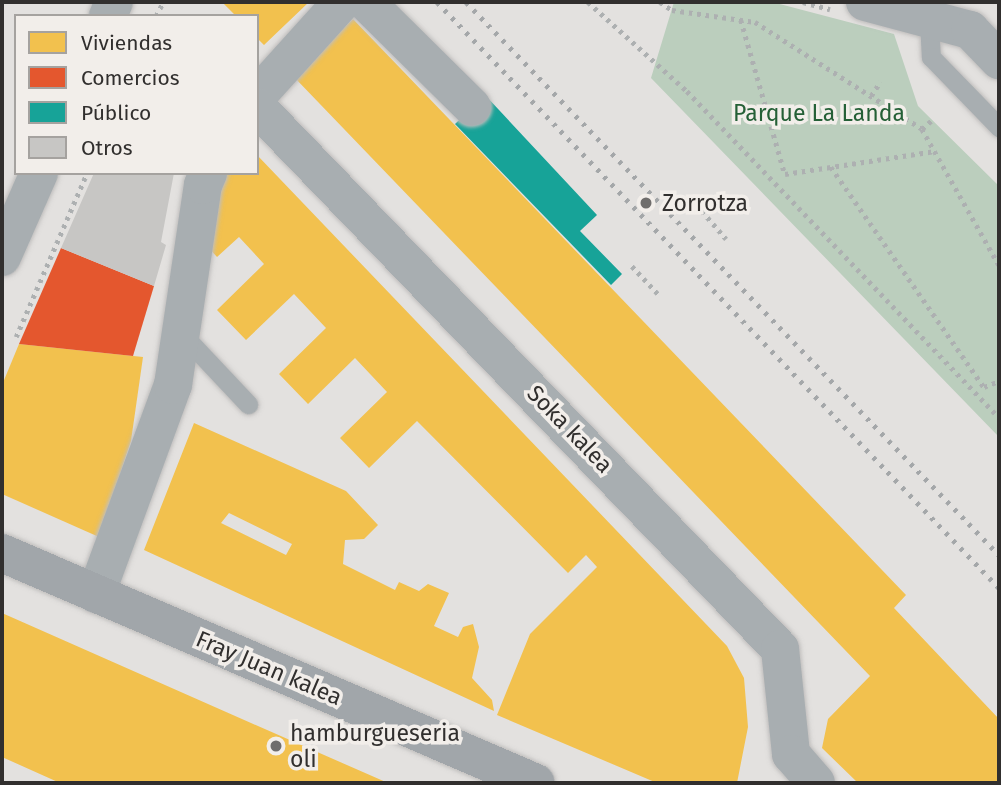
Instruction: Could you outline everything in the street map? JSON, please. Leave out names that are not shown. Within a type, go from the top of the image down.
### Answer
[{"type":"main road","name":"Fray Juan kalea","points":[[2,553],[536,783]]},
{"type":"street","points":[[259,94],[342,2]]},
{"type":"street","points":[[366,2],[472,107]]},
{"type":"street","points":[[865,2],[953,18],[999,60]]},
{"type":"street","name":"Soka kalea","points":[[259,109],[780,649],[791,754],[816,783]]},
{"type":"street","points":[[2,257],[37,175]]},
{"type":"street","points":[[96,594],[173,385],[208,175]]},
{"type":"lane","points":[[953,18],[931,57],[999,127]]},
{"type":"lane","points":[[181,333],[248,404]]},
{"type":"path","points":[[588,2],[687,91],[999,416]]},
{"type":"path","points":[[660,2],[672,10],[755,22],[922,129],[999,265]]},
{"type":"path","points":[[741,20],[785,174],[935,151]]},
{"type":"path","points":[[871,96],[880,82]]},
{"type":"path","points":[[922,129],[933,119]]},
{"type":"path","points":[[831,167],[984,387],[999,381]]},
{"type":"path","points":[[16,337],[86,175]]},
{"type":"path","points":[[702,211],[726,239]]},
{"type":"path","points":[[632,266],[660,296]]},
{"type":"green space","name":"Parque La Landa","points":[[674,2],[772,2],[894,34],[918,106],[999,186],[999,437],[651,78]]},
{"type":"building: Viviendas","points":[[222,2],[309,2],[264,45],[259,40],[259,14],[234,14]]},
{"type":"building: Viviendas","points":[[353,19],[906,595],[894,608],[999,719],[997,783],[858,783],[822,748],[828,719],[870,676],[294,77]]},
{"type":"building: Viviendas","points":[[259,157],[727,646],[744,678],[748,727],[737,783],[657,783],[497,715],[530,634],[597,567],[586,555],[568,573],[417,421],[369,468],[340,438],[387,392],[355,358],[308,404],[279,374],[326,328],[294,294],[246,340],[217,310],[264,264],[239,237],[217,257],[208,247],[220,175],[259,175]]},
{"type":"building: Viviendas","points":[[19,344],[143,357],[131,441],[99,537],[2,494],[2,385]]},
{"type":"building: Viviendas","points":[[194,423],[346,491],[378,525],[364,539],[345,540],[343,564],[395,590],[399,582],[419,591],[428,584],[449,593],[434,626],[458,637],[463,627],[473,624],[479,647],[472,678],[492,700],[494,711],[144,550]],"holes":[[[229,513],[292,544],[286,555],[221,523]]]},
{"type":"building: Viviendas","points":[[2,613],[388,783],[60,783],[2,757]]},
{"type":"building: Comercios","points":[[61,248],[154,286],[133,356],[19,344]]},
{"type":"building: Público","points":[[485,95],[597,215],[580,231],[622,274],[611,285],[455,124]]},
{"type":"building: Otros","points":[[93,175],[174,175],[161,242],[166,245],[154,286],[61,248]]},
{"type":"railway","points":[[437,2],[999,588]]},
{"type":"railway","points":[[466,2],[999,555]]},
{"type":"place","name":"Zorrotza","points":[[646,203]]},
{"type":"place","name":"hamburgueseria oli","points":[[276,746]]}]
